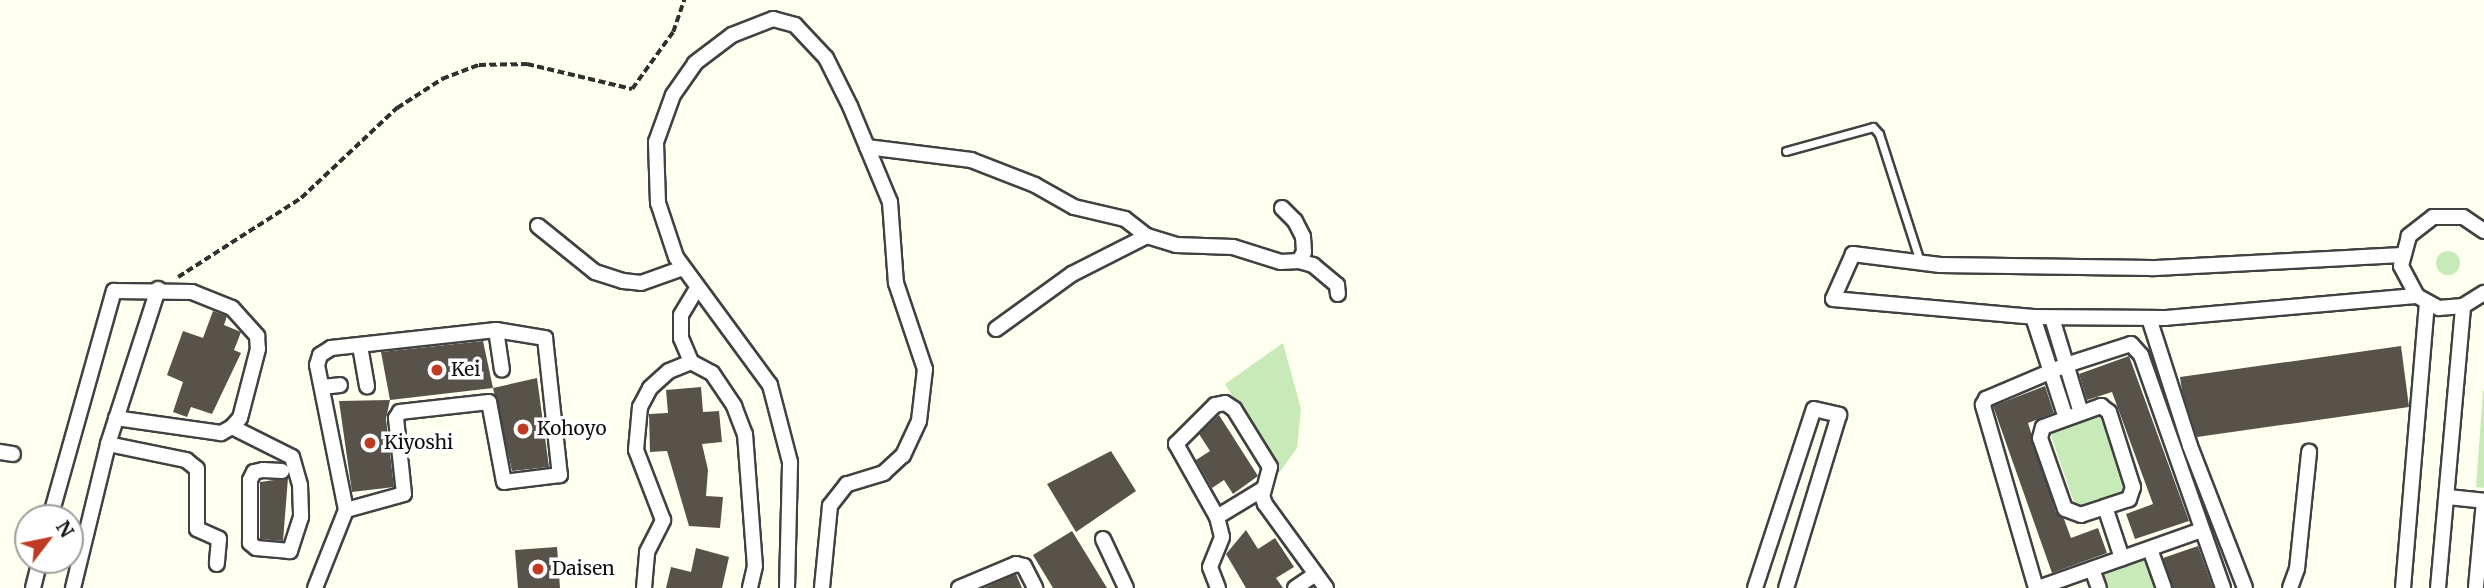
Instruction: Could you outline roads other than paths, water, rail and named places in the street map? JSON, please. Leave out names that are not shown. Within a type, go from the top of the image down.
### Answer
[{"type":"street","points":[[787,588],[790,462],[770,385],[696,290],[683,268],[658,203],[656,142],[673,95],[695,63],[732,35],[773,19],[795,25],[826,58],[867,147],[890,202],[896,283],[925,369],[919,421],[902,455],[884,473],[847,484],[830,506],[822,588]]},
{"type":"street","points":[[867,147],[971,160],[1035,185],[1074,207],[1125,219],[1147,236],[1176,245],[1233,247],[1281,262],[1299,261],[1313,265],[1337,285],[1338,294]]},
{"type":"street","points":[[1282,208],[1296,221],[1303,237],[1304,252],[1299,261]]},
{"type":"street","points":[[2403,588],[2422,300],[2404,278],[2402,255],[2409,236],[2433,217],[2463,217],[2484,231]]},
{"type":"street","points":[[538,226],[595,272],[623,281],[641,283],[683,268]]},
{"type":"street","points":[[996,329],[1072,274],[1147,236]]},
{"type":"street","points":[[2402,255],[2151,268],[1921,262],[1853,254],[1833,299],[2033,317],[2149,318],[2422,300],[2463,306],[2484,293]]},
{"type":"street","points":[[73,588],[108,444],[158,289]]},
{"type":"street","points":[[54,504],[114,291],[158,289],[192,292],[232,308],[257,336],[258,349],[240,418],[232,427],[221,433],[116,418]]},
{"type":"street","points":[[696,290],[681,315],[681,338],[691,362],[712,373],[734,406],[745,434],[755,566],[750,588]]},
{"type":"street","points":[[2438,588],[2463,306]]},
{"type":"street","points":[[2033,317],[2066,418]]},
{"type":"street","points":[[2052,318],[2081,413]]},
{"type":"street","points":[[2149,318],[2190,446],[2245,588]]},
{"type":"street","points":[[496,330],[502,370]]},
{"type":"street","points":[[315,588],[346,510],[322,387],[320,355],[331,348],[496,330],[545,338],[560,475],[504,482],[489,402],[400,412],[396,418],[404,494],[346,510]]},
{"type":"street","points":[[2202,530],[2037,588],[1982,414],[1986,399],[2122,344],[2137,348],[2223,588]]},
{"type":"street","points":[[360,346],[367,386]]},
{"type":"street","points":[[644,588],[647,552],[663,520],[636,450],[640,407],[660,380],[691,362]]},
{"type":"street","points":[[322,387],[340,385]]},
{"type":"street","points":[[1218,588],[1210,568],[1222,537],[1217,517],[1176,450],[1178,440],[1214,405],[1225,403],[1234,410],[1270,467],[1263,489],[1265,504],[1326,588]]},
{"type":"street","points":[[2106,407],[2133,487],[2129,499],[2081,515],[2066,509],[2039,432],[2081,413],[2106,407]]},
{"type":"street","points":[[1755,588],[1814,409],[1839,415],[1786,588]]},
{"type":"street","points":[[232,427],[292,457],[300,485],[301,517],[290,551],[256,548],[250,543],[250,480],[254,472],[282,471]]},
{"type":"street","points":[[108,444],[186,460],[197,469],[197,528],[219,539],[217,564]]},
{"type":"street","points":[[2290,588],[2297,569],[2309,452]]},
{"type":"street","points":[[1217,517],[1263,489]]},
{"type":"street","points":[[2448,497],[2484,501],[2476,588]]},
{"type":"street","points":[[2105,507],[2122,558]]},
{"type":"street","points":[[1103,539],[1126,588]]},
{"type":"street","points":[[2150,548],[2164,588]]},
{"type":"street","points":[[959,588],[1016,564],[1024,566],[1035,588]]},
{"type":"street","points":[[2092,569],[2099,588]]},
{"type":"street","points":[[1295,588],[1316,574]]},
{"type":"lane","points":[[1786,151],[1873,127],[1921,262]]},
{"type":"place","name":"Kei","points":[[437,370]]},
{"type":"place","name":"Kohoyo","points":[[523,429]]},
{"type":"place","name":"Kiyoshi","points":[[370,443]]},
{"type":"place","name":"Daisen","points":[[538,569]]}]
